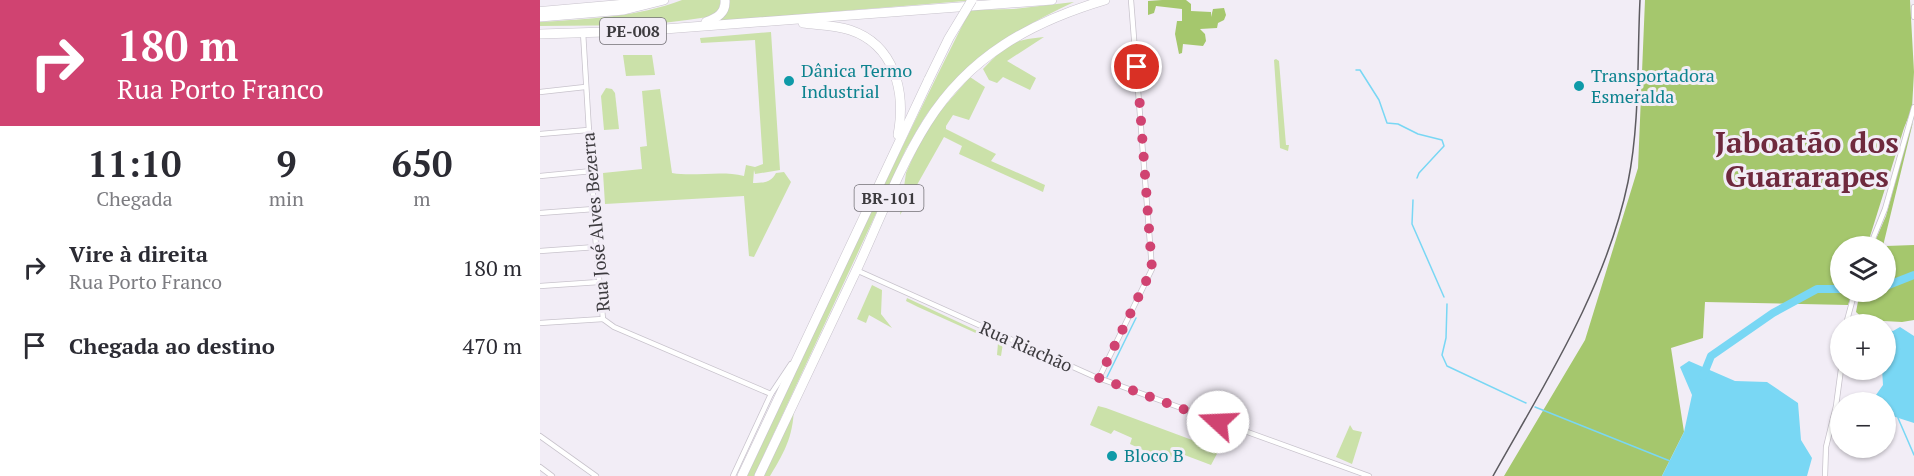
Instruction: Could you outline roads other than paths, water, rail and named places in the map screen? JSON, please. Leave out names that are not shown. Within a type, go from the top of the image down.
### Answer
[{"type":"highway","name":"PE-008","points":[[540,17],[624,10],[663,0]]},
{"type":"highway","points":[[689,26],[716,18],[724,8],[725,0]]},
{"type":"highway","name":"BR-101","points":[[742,476],[929,79],[949,38],[972,0]]},
{"type":"highway","name":"PE-008","points":[[540,35],[638,31],[1052,0]]},
{"type":"highway","name":"BR-101","points":[[759,476],[927,122],[954,88],[976,66],[1022,33],[1067,12],[1106,0]]},
{"type":"highway","points":[[777,21],[840,27],[871,40],[885,56],[897,75],[902,112],[891,160]]},
{"type":"main road","points":[[540,10],[581,4],[663,0]]},
{"type":"street","points":[[1099,378],[1152,269],[1131,0]]},
{"type":"street","points":[[1914,7],[1914,16]]},
{"type":"street","name":"Rua José Alves Bezerra","points":[[580,33],[603,319],[614,327],[771,394]]},
{"type":"street","points":[[540,92],[585,87]]},
{"type":"street","points":[[1874,236],[1885,209],[1914,107]]},
{"type":"street","points":[[540,134],[588,130]]},
{"type":"street","points":[[540,176],[591,171]]},
{"type":"street","points":[[540,213],[594,209]]},
{"type":"street","points":[[540,250],[596,247]]},
{"type":"street","name":"Rua Riachão","points":[[856,270],[1099,378],[1369,476]]},
{"type":"street","points":[[540,286],[599,282]]},
{"type":"street","points":[[540,323],[603,319]]},
{"type":"street","points":[[733,476],[771,394],[781,376],[801,353]]},
{"type":"street","points":[[1825,476],[1826,447],[1840,380]]},
{"type":"street","points":[[771,394],[773,412]]},
{"type":"street","points":[[540,436],[596,476]]},
{"type":"street","points":[[540,467],[552,476]]},
{"type":"water","points":[[1900,327],[1914,336],[1914,423],[1896,417],[1896,392],[1878,392],[1883,385],[1883,380],[1896,380],[1896,329]]},
{"type":"water","points":[[1689,361],[1735,381],[1767,382],[1798,403],[1801,440],[1812,458],[1807,476],[1662,476],[1684,432],[1692,395],[1680,367]]},
{"type":"waterway","points":[[1356,70],[1360,70],[1379,100],[1387,123],[1398,124],[1418,134],[1442,140],[1444,146],[1417,178]]},
{"type":"waterway","points":[[1413,200],[1412,224],[1444,297]]},
{"type":"waterway","points":[[1896,282],[1914,275]]},
{"type":"waterway","points":[[1703,376],[1711,356],[1773,313],[1817,289],[1830,289]]},
{"type":"waterway","points":[[1447,304],[1446,338],[1442,355],[1447,366],[1526,403]]},
{"type":"waterway","points":[[1107,377],[1136,318]]},
{"type":"waterway","points":[[1535,407],[1670,461]]},
{"type":"waterway","points":[[1898,418],[1914,455]]},
{"type":"tram line","points":[[1493,476],[1572,334],[1605,260],[1618,221],[1628,182],[1635,137],[1640,0]]},
{"type":"place","name":"Dânica Termo Industrial","points":[[789,81]]},
{"type":"place","name":"Transportadora Esmeralda","points":[[1579,86]]},
{"type":"place","name":"Bloco B","points":[[1112,456]]},
{"type":"district","name":"Jaboatão dos Guararapes","points":[[1807,160]]}]
